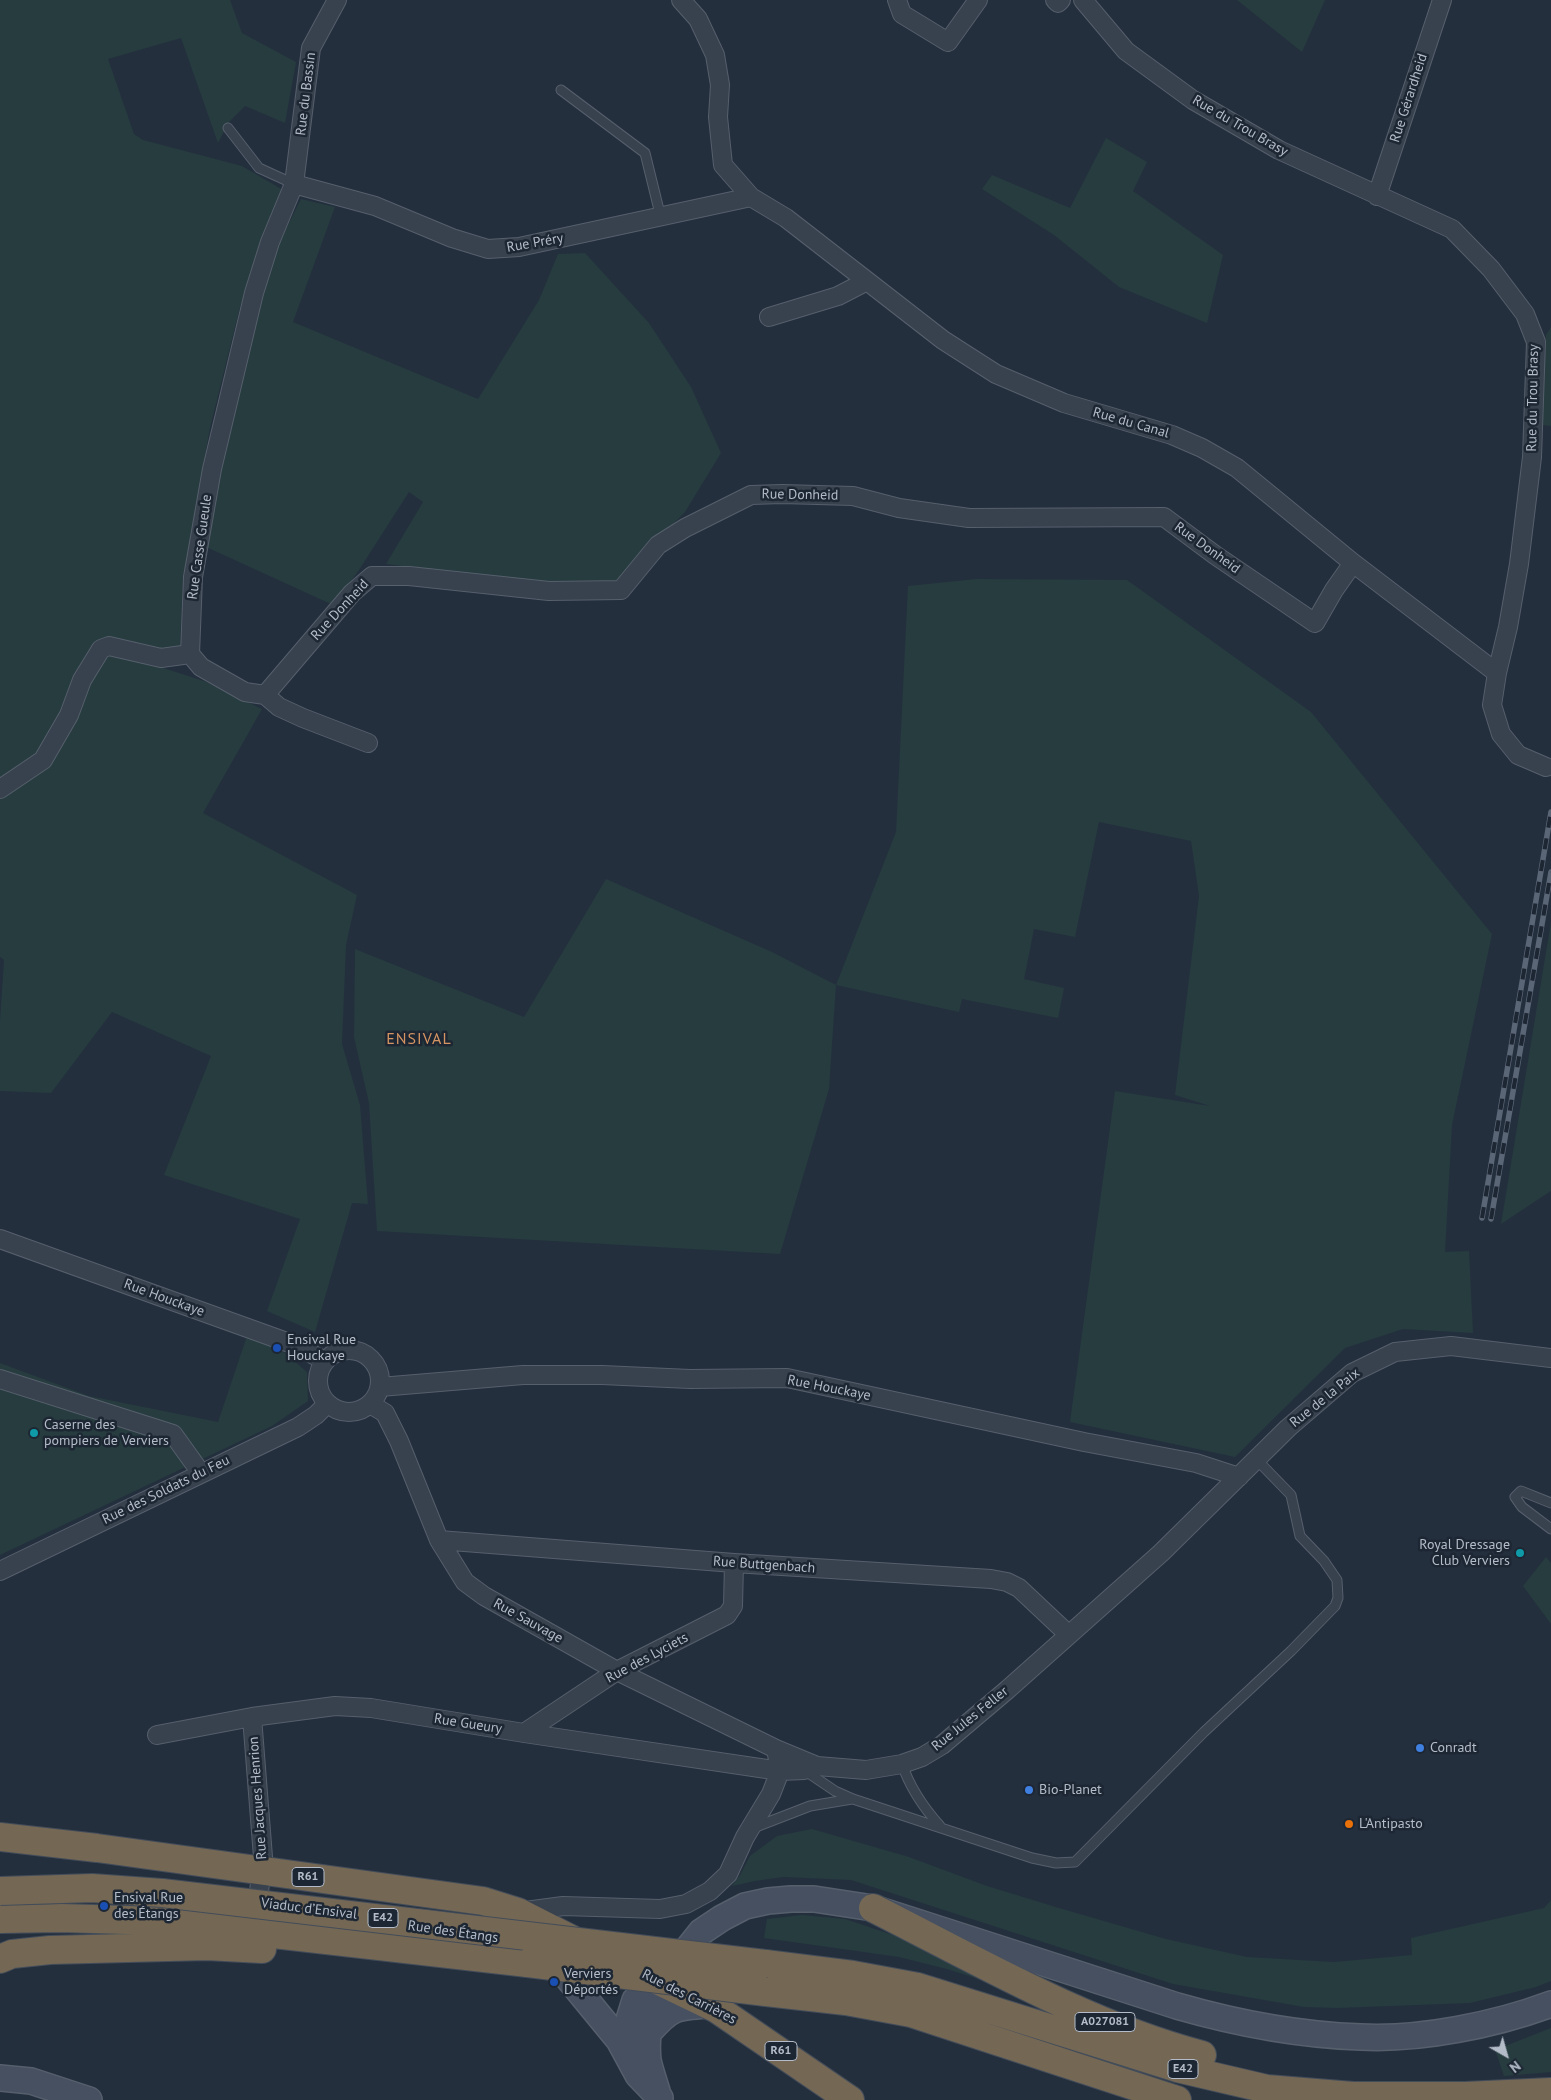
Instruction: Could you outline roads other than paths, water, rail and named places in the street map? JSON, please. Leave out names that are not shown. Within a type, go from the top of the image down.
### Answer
[{"type":"highway","name":"R61","points":[[0,1837],[97,1848],[483,1901],[518,1912]]},
{"type":"highway","name":"Viaduc d’Ensival","points":[[0,1891],[92,1888],[162,1892],[853,1975],[918,1987],[1177,2068],[1258,2087],[1353,2096]]},
{"type":"highway","name":"Rue des Étangs","points":[[0,1897],[106,1895],[364,1920],[541,1944],[661,1982]]},
{"type":"highway","name":"A027081","points":[[873,1908],[1094,2018],[1179,2049],[1353,2096]]},
{"type":"highway","name":"Rue des Carrières","points":[[518,1912],[711,2005],[754,2032],[850,2100]]},
{"type":"highway","name":"E42","points":[[0,1919],[60,1918],[160,1921],[396,1947],[846,2001],[911,2013],[1177,2100]]},
{"type":"highway","points":[[0,1959],[32,1951],[207,1946],[349,1954],[456,1955]]},
{"type":"highway","name":"E42","points":[[1353,2096],[1506,2095],[1551,2092]]},
{"type":"main road","points":[[626,2052],[627,2026],[635,2000],[661,1982],[701,1932],[722,1918],[746,1906],[768,1901],[814,1899],[873,1908],[1177,2006],[1224,2019],[1305,2032],[1361,2037],[1407,2036],[1482,2025],[1551,2004]]},
{"type":"main road","points":[[541,1944],[619,2040],[638,2075],[660,2099]]},
{"type":"main road","points":[[660,2099],[648,2061],[652,2008],[661,1982]]},
{"type":"main road","points":[[650,2031],[666,2014],[684,2007],[711,2005]]},
{"type":"main road","points":[[0,2078],[31,2081],[89,2100]]},
{"type":"street","name":"Rue du Bassin","points":[[294,184],[311,48],[337,0]]},
{"type":"street","name":"Rue du Canal","points":[[681,0],[698,19],[715,55],[720,85],[718,116],[723,165],[752,197],[786,218],[943,340],[996,374],[1064,403],[1172,435],[1202,448],[1230,464],[1353,563],[1497,672]]},
{"type":"street","points":[[897,0],[902,14],[948,42],[978,0]]},
{"type":"street","points":[[1055,0],[1058,3],[1061,0]]},
{"type":"street","name":"Rue du Trou Brasy","points":[[1083,0],[1126,51],[1193,100],[1279,150],[1452,229],[1492,269],[1525,314],[1536,342],[1532,457],[1519,564],[1492,705],[1501,734],[1518,755],[1546,767]]},
{"type":"street","name":"Rue Gérardheid","points":[[1377,196],[1442,0]]},
{"type":"street","name":"Rue Préry","points":[[294,184],[375,206],[452,238],[488,249],[519,247],[752,197]]},
{"type":"street","name":"Rue Casse Gueule","points":[[190,654],[193,577],[212,469],[254,293],[270,242],[294,184]]},
{"type":"street","points":[[770,317],[838,296],[866,281]]},
{"type":"street","name":"Rue Donheid","points":[[265,695],[352,592],[372,576],[409,576],[549,591],[621,590],[658,545],[685,528],[751,495],[853,496],[898,508],[969,518],[1164,517],[1215,555],[1315,623],[1334,590],[1353,563]]},
{"type":"street","points":[[0,789],[43,760],[68,715],[82,680],[101,648],[109,646],[161,658],[190,654],[201,667],[245,692],[265,695],[279,707],[368,743]]},
{"type":"street","name":"Rue Houckaye","points":[[0,1239],[295,1345],[325,1361]]},
{"type":"street","name":"Rue de la Paix","points":[[1257,1460],[1288,1428],[1352,1373],[1395,1352],[1451,1346],[1551,1358]]},
{"type":"street","points":[[345,1350],[362,1353],[376,1364],[380,1375],[380,1387],[370,1404],[360,1411],[349,1413],[337,1411],[327,1404],[320,1395],[317,1383],[319,1371],[325,1361],[334,1354],[345,1350]]},
{"type":"street","name":"Rue Houckaye","points":[[380,1387],[523,1375],[602,1375],[690,1379],[787,1378],[1084,1442],[1196,1463],[1240,1477]]},
{"type":"street","points":[[0,1379],[173,1434],[201,1473]]},
{"type":"street","name":"Rue des Soldats du Feu","points":[[0,1571],[298,1427],[316,1415],[327,1404]]},
{"type":"street","name":"Rue Sauvage","points":[[370,1404],[385,1413],[399,1441],[439,1540],[465,1582],[484,1596],[618,1671],[776,1749],[810,1768]]},
{"type":"street","name":"Rue Jules Feller","points":[[780,1771],[810,1768],[866,1770],[902,1764],[922,1757],[942,1745],[1161,1553],[1257,1460]]},
{"type":"street","name":"Rue Buttgenbach","points":[[439,1540],[734,1563],[991,1579],[1007,1582],[1019,1588],[1068,1635]]},
{"type":"street","name":"Rue des Lyciets","points":[[524,1733],[618,1671],[728,1616],[733,1606],[734,1563]]},
{"type":"street","name":"Rue Gueury","points":[[157,1735],[252,1717],[335,1706],[371,1708],[780,1771]]},
{"type":"street","name":"Rue Jacques Henrion","points":[[252,1717],[262,1870],[257,1909]]},
{"type":"street","points":[[518,1912],[563,1906],[660,1910],[686,1904],[710,1892],[728,1874],[750,1829],[771,1794],[780,1771],[776,1749]]},
{"type":"lane","points":[[561,90],[645,153],[661,218]]},
{"type":"lane","name":"Rue Préry","points":[[228,128],[259,168],[294,184]]},
{"type":"lane","points":[[810,1768],[834,1791],[853,1799],[940,1826],[1032,1858],[1056,1863],[1075,1862],[1204,1732],[1291,1651],[1335,1606],[1338,1598],[1337,1580],[1328,1566],[1300,1536],[1291,1495],[1257,1460]]},
{"type":"lane","points":[[1551,1503],[1521,1491],[1515,1497],[1522,1506],[1551,1529]]},
{"type":"lane","points":[[902,1764],[907,1780],[919,1800],[940,1826]]},
{"type":"lane","points":[[750,1829],[810,1806],[853,1799]]},
{"type":"railway","points":[[1482,1218],[1551,812]]},
{"type":"railway","points":[[1491,1219],[1551,872]]},
{"type":"place","name":"Ensival Rue Houckaye","points":[[277,1348]]},
{"type":"place","name":"Caserne des pompiers de Verviers","points":[[34,1433]]},
{"type":"place","name":"Royal Dressage Club Verviers","points":[[1520,1553]]},
{"type":"place","name":"Conradt","points":[[1420,1748]]},
{"type":"place","name":"Bio-Planet","points":[[1029,1790]]},
{"type":"place","name":"L'Antipasto","points":[[1349,1824]]},
{"type":"place","name":"Ensival Rue des Étangs","points":[[104,1906]]},
{"type":"place","name":"Verviers Déportés","points":[[554,1982]]},
{"type":"district","name":"ENSIVAL","points":[[419,1039]]}]
